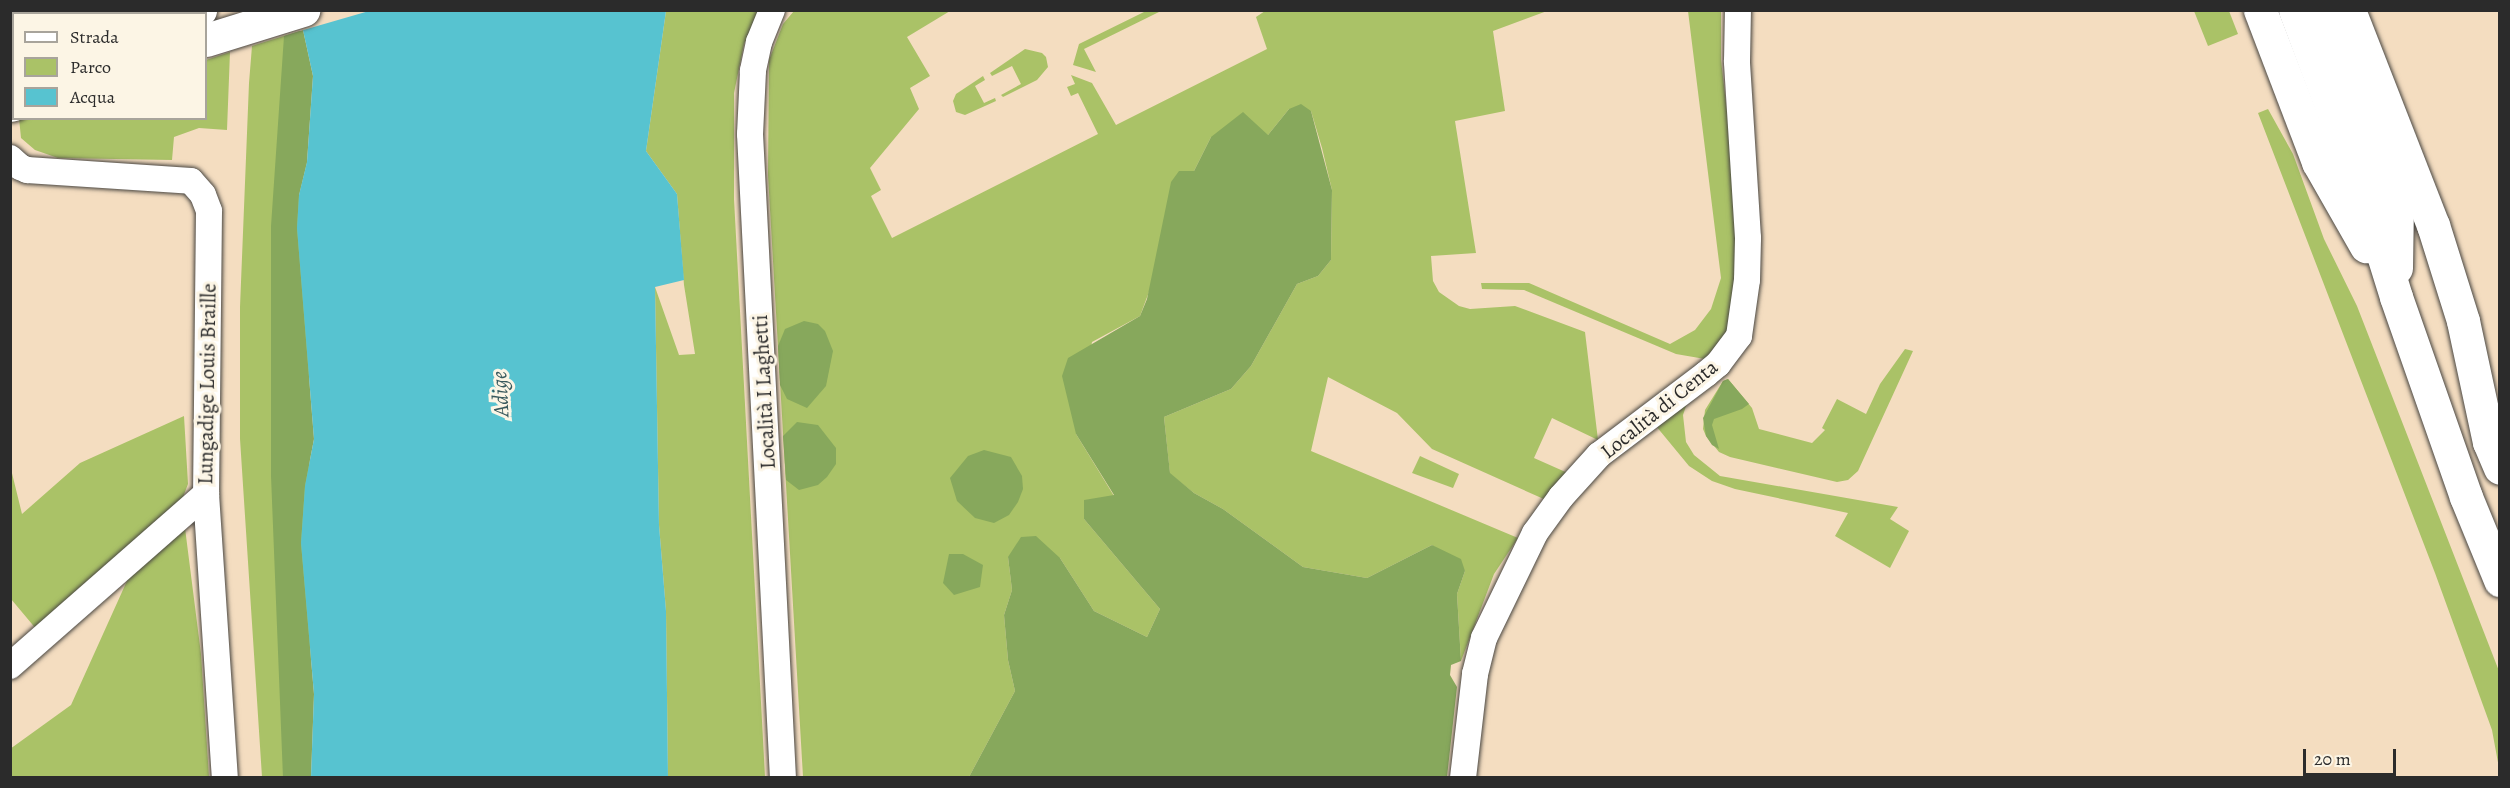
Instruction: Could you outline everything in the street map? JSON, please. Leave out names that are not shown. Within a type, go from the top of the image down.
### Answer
[{"type":"highway","points":[[207,40],[303,10]]},
{"type":"highway","points":[[2260,10],[2318,162],[2396,297]]},
{"type":"highway","points":[[2295,10],[2364,194],[2396,297],[2466,497],[2499,579]]},
{"type":"highway","points":[[2323,10],[2397,204],[2396,297]]},
{"type":"highway","points":[[2349,10],[2433,225],[2463,321],[2489,442],[2499,468]]},
{"type":"highway","points":[[2463,321],[2499,373]]},
{"type":"street","name":"Località I Laghetti","points":[[772,10],[759,42],[753,70],[750,134],[783,777]]},
{"type":"street","name":"Località di Centa","points":[[1463,777],[1475,674],[1484,638],[1527,546],[1544,518],[1599,455],[1718,364],[1739,336],[1747,280],[1748,238],[1737,61],[1738,10]]},
{"type":"street","name":"Lungadige Louis Braille","points":[[10,158],[27,170],[191,181],[203,195],[209,211],[206,494],[225,777]]},
{"type":"street","points":[[10,666],[206,494]]},
{"type":"green space","points":[[666,11],[759,11],[744,44],[734,93],[734,199],[765,777],[668,777],[666,611],[659,525],[655,287],[679,355],[695,354],[684,285],[677,194],[646,151]]},
{"type":"green space","points":[[794,11],[950,11],[907,37],[930,76],[910,88],[919,109],[870,168],[881,190],[871,196],[892,238],[1098,134],[1078,93],[1071,96],[1067,87],[1075,84],[1071,75],[1092,83],[1116,125],[1267,49],[1256,17],[1265,11],[1547,11],[1493,31],[1505,111],[1455,121],[1476,253],[1431,256],[1433,281],[1439,292],[1459,306],[1470,309],[1515,306],[1585,332],[1598,440],[1552,418],[1534,458],[1570,474],[1546,500],[1432,449],[1397,413],[1328,377],[1311,451],[1518,538],[1494,574],[1461,661],[1457,594],[1465,571],[1432,545],[1367,578],[1303,567],[1223,509],[1194,493],[1170,474],[1164,417],[1231,389],[1251,366],[1297,284],[1318,276],[1331,260],[1332,190],[1322,148],[1311,111],[1289,109],[1268,135],[1211,137],[1194,171],[1140,316],[1092,342],[1076,434],[1114,496],[1084,519],[1160,609],[1147,637],[1094,611],[1060,558],[1008,557],[1012,590],[1004,615],[1008,660],[1015,691],[969,777],[803,777],[768,175],[769,60],[783,24]]},
{"type":"green space","points":[[1146,11],[1161,11],[1084,49],[1096,72],[1073,65],[1079,44]]},
{"type":"green space","points":[[1688,11],[1721,11],[1721,60],[1740,224],[1730,328],[1705,359],[1676,354],[1524,290],[1482,289],[1481,283],[1529,283],[1670,344],[1695,330],[1711,309],[1721,278]]},
{"type":"green space","points":[[2194,11],[2229,11],[2238,34],[2208,46]]},
{"type":"green space","points":[[303,30],[307,162],[299,195],[309,361],[311,777],[262,777],[240,439],[240,307],[249,83],[252,46]]},
{"type":"green space","points":[[303,30],[313,76],[307,162],[299,195],[297,228],[314,439],[305,486],[301,543],[314,694],[311,777],[283,778],[271,476],[271,226],[284,36]]},
{"type":"green space","points":[[1025,49],[1042,53],[1046,57],[1048,67],[1037,80],[1003,97],[1001,95],[1021,84],[1012,66],[992,76],[990,73]]},
{"type":"green space","points":[[230,52],[227,130],[199,128],[174,137],[172,160],[58,158],[35,150],[21,138],[19,120],[207,120],[207,60]]},
{"type":"green space","points":[[983,76],[985,80],[975,86],[984,103],[995,98],[996,101],[965,115],[956,112],[953,101],[956,94]]},
{"type":"green space","points":[[1301,104],[1311,111],[1332,190],[1331,260],[1318,276],[1297,284],[1251,366],[1231,389],[1164,417],[1170,473],[1194,493],[1223,509],[1303,567],[1367,578],[1432,545],[1461,559],[1465,571],[1457,594],[1461,661],[1451,665],[1450,675],[1457,687],[1447,777],[969,777],[1015,691],[1008,660],[1004,615],[1012,590],[1008,557],[1021,537],[1036,536],[1060,558],[1094,611],[1147,637],[1160,609],[1084,519],[1084,500],[1114,495],[1076,434],[1062,376],[1068,358],[1140,316],[1147,299],[1171,182],[1179,171],[1194,171],[1211,137],[1243,112],[1268,135],[1289,109]]},
{"type":"green space","points":[[2268,109],[2293,154],[2324,239],[2357,306],[2499,671],[2499,768],[2492,730],[2435,573],[2258,113]]},
{"type":"green space","points":[[804,321],[818,324],[825,331],[833,351],[826,386],[807,408],[787,399],[780,385],[778,346],[785,329]]},
{"type":"green space","points":[[1905,349],[1913,351],[1858,471],[1848,480],[1837,482],[1730,457],[1719,452],[1703,429],[1705,410],[1723,381],[1728,379],[1752,408],[1759,429],[1812,443],[1825,430],[1822,428],[1837,399],[1866,414],[1880,384]]},
{"type":"green space","points":[[1728,379],[1749,404],[1742,409],[1714,419],[1712,425],[1719,449],[1712,445],[1706,436],[1703,418],[1723,381]]},
{"type":"green space","points":[[1687,403],[1683,415],[1686,442],[1694,455],[1720,476],[1898,507],[1890,519],[1909,531],[1890,568],[1835,536],[1848,513],[1735,489],[1712,481],[1689,466],[1656,426]]},
{"type":"green space","points":[[184,416],[188,484],[183,497],[170,512],[37,630],[11,599],[10,465],[22,514],[80,463]]},
{"type":"green space","points":[[797,422],[818,425],[836,448],[836,464],[827,477],[818,485],[799,490],[786,480],[783,436]]},
{"type":"green space","points":[[984,450],[1011,457],[1022,476],[1023,489],[1018,502],[1009,515],[994,523],[975,518],[957,501],[950,478],[968,456]]},
{"type":"green space","points":[[1420,456],[1459,474],[1453,488],[1412,473]]},
{"type":"green space","points":[[185,528],[201,654],[209,777],[11,777],[10,749],[71,705],[131,572]]},
{"type":"green space","points":[[949,554],[963,554],[983,565],[980,587],[954,595],[943,583]]},
{"type":"water","name":"Adige","points":[[306,11],[666,11],[646,151],[677,194],[684,280],[655,287],[659,525],[666,611],[668,777],[311,777],[314,694],[301,543],[305,486],[314,439],[297,228],[299,195],[307,162],[313,76],[303,30]]},
{"type":"pier","points":[[303,10],[369,11],[300,31]]}]
